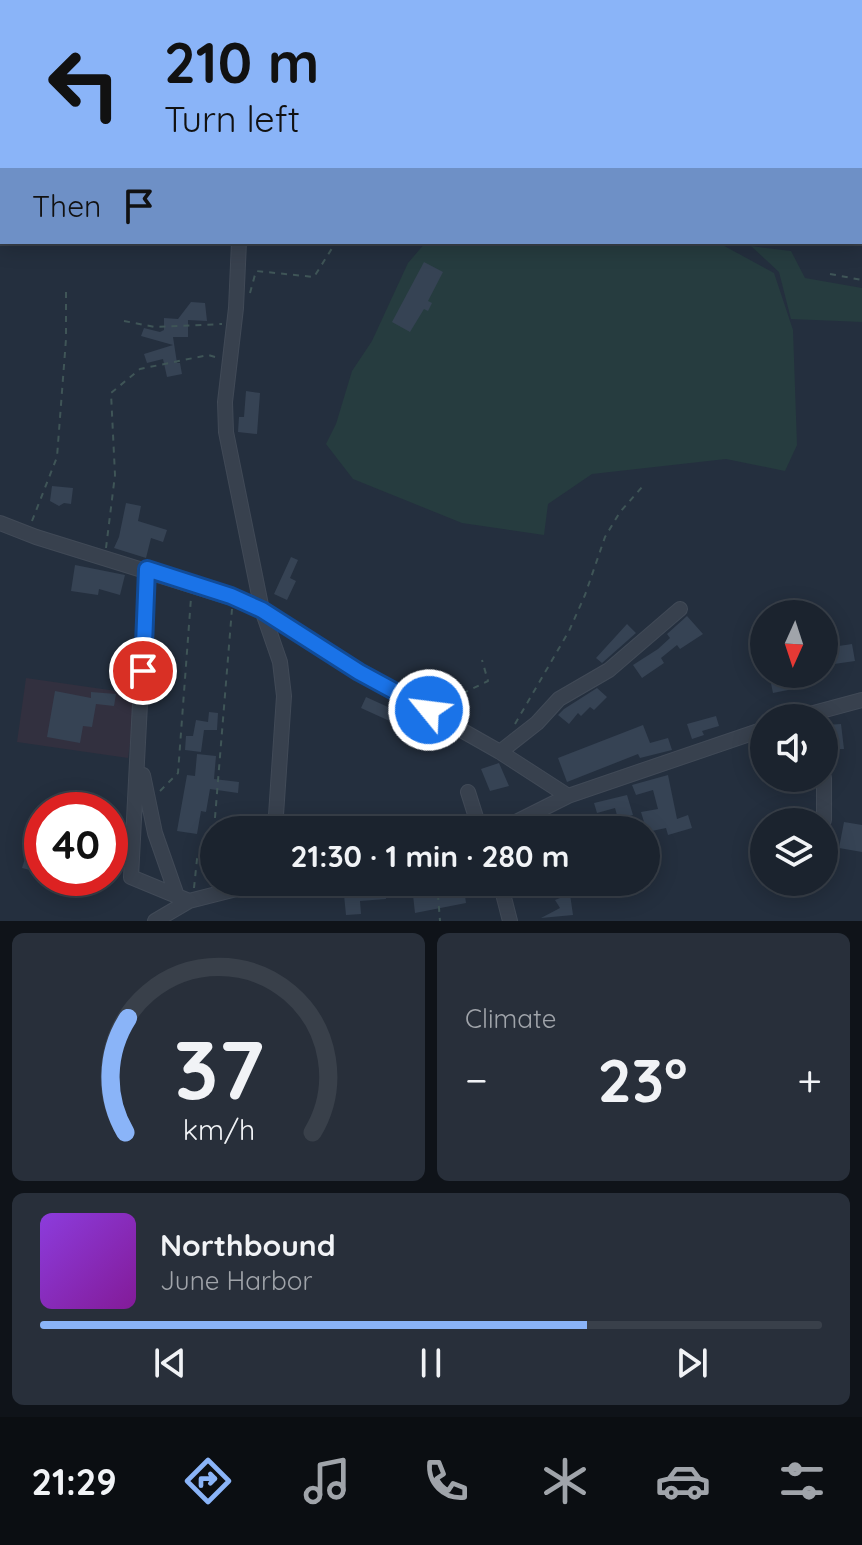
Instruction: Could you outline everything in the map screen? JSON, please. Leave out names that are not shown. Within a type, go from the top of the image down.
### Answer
[{"type":"street","points":[[239,244],[232,361],[225,402],[226,432],[262,610],[280,662],[284,696],[276,816]]},
{"type":"street","points":[[0,523],[192,583],[262,610],[359,672],[500,752],[568,796]]},
{"type":"street","points":[[147,569],[131,877],[186,899]]},
{"type":"street","points":[[500,752],[537,723],[559,699],[609,670],[680,609]]},
{"type":"street","points":[[838,708],[862,700]]},
{"type":"street","points":[[528,816],[568,796],[750,734]]},
{"type":"street","points":[[139,755],[155,833],[186,899]]},
{"type":"street","points":[[468,792],[476,816]]},
{"type":"street","points":[[155,921],[186,899],[200,896]]},
{"type":"street","points":[[504,896],[510,921]]},
{"type":"path","points":[[248,299],[256,271],[314,277],[335,244]]},
{"type":"path","points":[[830,274],[862,280]]},
{"type":"path","points":[[27,533],[57,457],[66,339],[66,287]]},
{"type":"path","points":[[124,321],[155,327],[235,322]]},
{"type":"path","points":[[104,557],[115,475],[111,393],[130,374],[155,365],[208,355],[232,361]]},
{"type":"path","points":[[515,724],[569,631],[605,537],[620,512],[642,487]]},
{"type":"path","points":[[159,792],[178,773],[192,583]]},
{"type":"path","points":[[215,816],[232,608],[242,601]]},
{"type":"path","points":[[429,710],[488,681],[482,660]]},
{"type":"path","points":[[186,899],[200,856]]},
{"type":"path","points":[[438,896],[440,921]]},
{"type":"shaded area","points":[[26,678],[137,694],[128,758],[17,742]]},
{"type":"green space","points":[[424,244],[721,244],[774,273],[793,330],[797,445],[785,471],[726,459],[592,474],[548,504],[544,535],[462,523],[353,479],[326,444],[336,424],[352,371],[372,341],[408,263]]},
{"type":"green space","points":[[751,246],[791,251],[805,278],[862,288],[862,322],[791,319],[779,272]]},
{"type":"building","points":[[424,262],[443,272],[428,301],[432,303],[428,311],[424,309],[410,332],[392,322]]},
{"type":"building","points":[[191,302],[205,303],[207,321],[188,320],[188,337],[173,337],[182,374],[167,377],[163,359],[147,363],[144,354],[173,345],[141,336],[144,328],[164,330],[164,318],[178,319]]},
{"type":"building","points":[[246,391],[260,393],[257,434],[238,432],[239,417],[244,417]]},
{"type":"building","points":[[52,486],[73,488],[71,504],[59,506],[50,501]]},
{"type":"building","points":[[126,503],[141,506],[138,521],[167,530],[163,542],[151,538],[146,558],[114,548]]},
{"type":"building","points":[[291,557],[298,560],[290,578],[296,581],[287,600],[274,594]]},
{"type":"building","points":[[75,565],[125,575],[120,595],[99,589],[98,595],[71,591]]},
{"type":"building","points":[[687,616],[703,634],[680,649],[677,645],[661,658],[664,663],[642,678],[633,665],[658,649],[670,638],[667,634]]},
{"type":"building","points":[[627,624],[636,633],[602,663],[596,658]]},
{"type":"building","points":[[852,644],[855,661],[838,663],[838,646]]},
{"type":"building","points":[[597,688],[607,697],[594,710],[590,707],[581,716],[578,713],[569,724],[558,715],[564,709]]},
{"type":"building","points":[[772,688],[793,688],[793,689],[773,693]]},
{"type":"building","points":[[55,691],[91,698],[91,692],[116,694],[114,706],[96,704],[92,727],[83,726],[80,743],[47,737]]},
{"type":"building","points":[[366,697],[399,712],[394,723],[361,708]]},
{"type":"building","points":[[209,712],[218,713],[217,730],[204,730],[201,752],[185,750],[186,736],[193,736],[196,720],[208,722]]},
{"type":"building","points":[[716,716],[719,726],[702,731],[704,735],[692,739],[687,724]]},
{"type":"building","points":[[838,724],[841,724],[844,749],[838,749]]},
{"type":"building","points":[[643,725],[650,743],[668,738],[672,750],[640,758],[638,754],[567,782],[558,758]]},
{"type":"building","points":[[197,754],[216,756],[214,779],[239,782],[238,793],[210,789],[206,812],[201,811],[197,834],[177,831],[187,775],[195,776]]},
{"type":"building","points":[[499,763],[509,786],[490,791],[481,769]]},
{"type":"building","points":[[668,775],[677,819],[688,815],[692,828],[668,835],[666,828],[660,829],[660,816],[642,816],[641,812],[658,809],[653,790],[636,795],[632,785]]},
{"type":"building","points":[[627,795],[633,815],[617,816],[615,808],[597,813],[594,803]]},
{"type":"building","points":[[844,822],[862,825],[862,852],[839,848]]},
{"type":"building","points":[[344,896],[386,896],[386,899],[360,901],[361,914],[346,915]]},
{"type":"building","points":[[413,896],[465,896],[466,903],[415,913]]},
{"type":"building","points":[[570,896],[573,915],[541,918],[560,908],[555,900]]},
{"type":"route","points":[[143,671],[147,569],[231,596],[262,610],[359,672],[429,710]]}]
